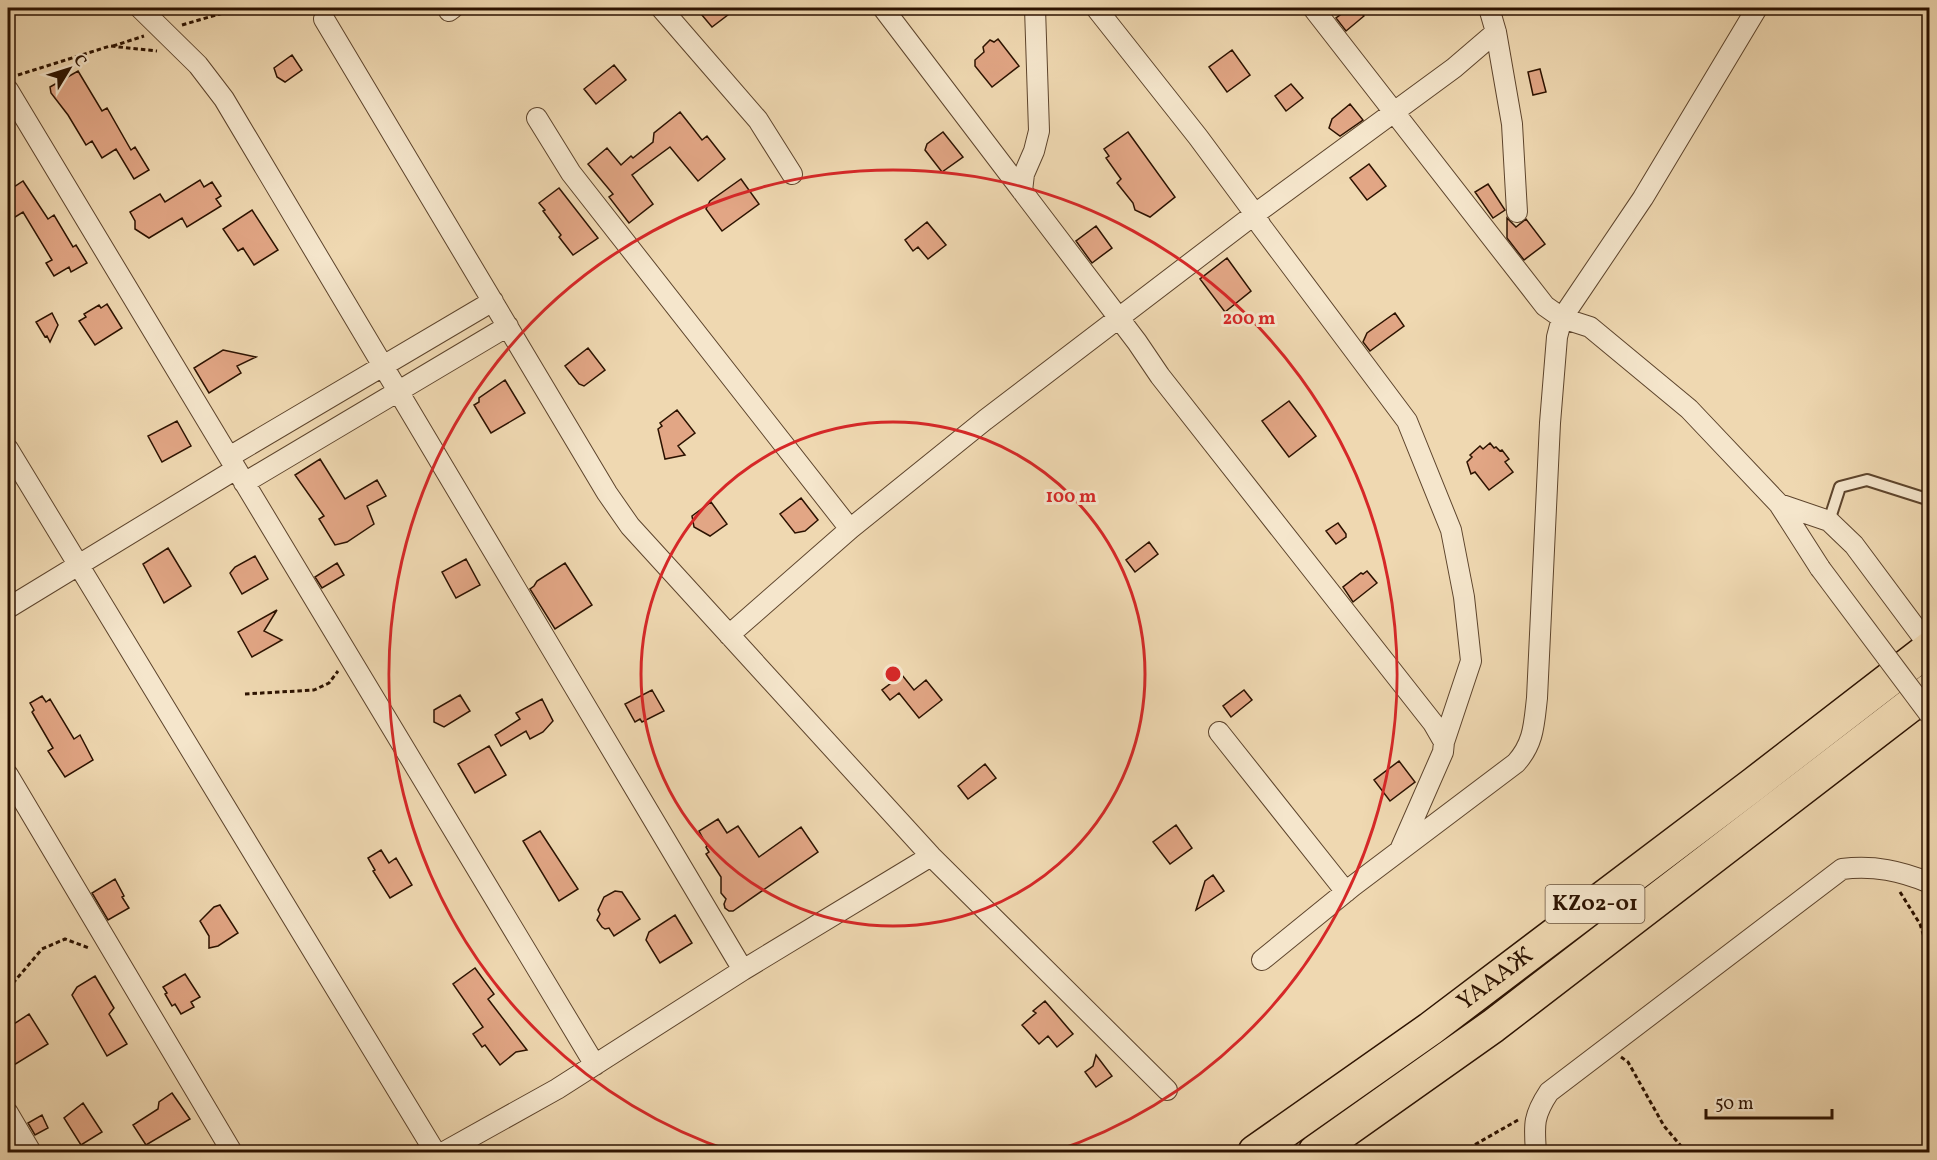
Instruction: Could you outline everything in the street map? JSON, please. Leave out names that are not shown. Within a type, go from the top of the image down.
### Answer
[{"type":"highway","name":"ҮАААЖ","points":[[1255,1152],[1430,1029],[1754,784],[1929,647]]},
{"type":"highway","name":"ҮАААЖ","points":[[1315,1152],[1493,1026],[1929,690]]},
{"type":"street","points":[[140,8],[187,54],[224,99],[743,970]]},
{"type":"street","points":[[661,8],[758,120],[792,174]]},
{"type":"street","points":[[883,8],[1167,384],[1433,723],[1444,742]]},
{"type":"street","points":[[1022,191],[1024,174],[1034,151],[1039,131],[1035,8]]},
{"type":"street","points":[[1096,8],[1198,137],[1255,214],[1261,226],[1407,421],[1451,530],[1464,597],[1471,660],[1444,742],[1443,752],[1399,852]]},
{"type":"street","points":[[1312,8],[1380,95],[1395,110],[1545,306],[1562,318],[1590,327],[1689,409],[1779,504],[1820,568],[1929,715]]},
{"type":"street","points":[[1489,8],[1496,32],[1512,124],[1517,212]]},
{"type":"street","points":[[1262,960],[1346,892],[1516,763],[1526,752],[1532,736],[1537,698],[1550,423],[1557,338],[1562,318],[1643,198],[1757,8]]},
{"type":"street","points":[[324,19],[607,493],[630,526],[931,856],[1167,1090]]},
{"type":"street","points":[[729,635],[850,529],[986,420],[1255,214],[1454,68],[1496,32]]},
{"type":"street","points":[[8,90],[595,1065]]},
{"type":"street","points":[[537,118],[571,173],[850,529]]},
{"type":"street","points":[[8,608],[236,470],[383,366],[493,301]]},
{"type":"street","points":[[236,470],[398,391],[508,326]]},
{"type":"street","points":[[8,449],[435,1152]]},
{"type":"street","points":[[1779,504],[1829,521],[1854,545],[1929,647]]},
{"type":"street","points":[[1219,732],[1346,892]]},
{"type":"street","points":[[8,775],[232,1152]]},
{"type":"street","points":[[444,1152],[557,1089],[743,970],[931,856]]},
{"type":"street","points":[[1536,1152],[1534,1128],[1537,1110],[1549,1092],[1842,869],[1863,867],[1886,870],[1904,873],[1929,883]]},
{"type":"street","points":[[8,1113],[31,1152]]},
{"type":"lane","points":[[1829,521],[1840,487],[1867,480],[1929,500]]},
{"type":"path","points":[[8,78],[110,46],[187,54]]},
{"type":"path","points":[[245,694],[314,690],[329,682],[349,657]]},
{"type":"path","points":[[1886,870],[1920,924],[1929,956]]},
{"type":"path","points":[[8,989],[42,949],[65,939],[92,949],[108,944]]},
{"type":"path","points":[[1607,1048],[1628,1062],[1664,1126],[1686,1152]]},
{"type":"path","points":[[1462,1152],[1537,1110]]},
{"type":"building","points":[[696,8],[737,8],[712,27]]},
{"type":"building","points":[[1350,8],[1358,8],[1364,16],[1346,31],[1336,18]]},
{"type":"building","points":[[998,39],[1019,66],[992,87],[975,66],[975,60],[984,52],[983,47],[990,40],[994,42]]},
{"type":"building","points":[[1232,50],[1250,75],[1227,92],[1209,67]]},
{"type":"building","points":[[292,55],[302,70],[285,82],[277,77],[274,68]]},
{"type":"building","points":[[614,65],[626,80],[596,104],[584,89]]},
{"type":"building","points":[[1540,69],[1546,92],[1533,95],[1528,72]]},
{"type":"building","points":[[78,71],[102,111],[107,108],[131,150],[135,147],[149,170],[134,179],[116,149],[102,158],[92,141],[86,145],[68,115],[51,93],[50,87]]},
{"type":"building","points":[[1291,84],[1303,98],[1286,111],[1275,96]]},
{"type":"building","points":[[1350,104],[1363,120],[1340,136],[1329,128],[1332,119]]},
{"type":"building","points":[[680,112],[702,140],[707,136],[725,159],[698,181],[670,147],[632,175],[653,204],[629,223],[609,197],[613,194],[588,164],[607,148],[621,165],[653,142],[654,133]]},
{"type":"building","points":[[943,132],[963,157],[942,172],[925,150],[927,144]]},
{"type":"building","points":[[1128,132],[1175,197],[1150,217],[1135,210],[1133,203],[1117,183],[1121,179],[1106,158],[1109,156],[1104,149]]},
{"type":"building","points":[[1369,164],[1386,186],[1367,200],[1350,178]]},
{"type":"building","points":[[741,179],[759,204],[722,231],[706,209],[710,201]]},
{"type":"building","points":[[200,180],[204,187],[212,182],[221,196],[216,199],[221,206],[187,227],[182,218],[149,238],[135,229],[135,221],[130,212],[160,194],[165,202]]},
{"type":"building","points":[[23,181],[48,219],[54,215],[73,247],[76,245],[87,263],[71,272],[69,267],[54,276],[46,263],[52,260],[23,212],[12,219],[8,212],[8,191]]},
{"type":"building","points":[[1488,184],[1505,210],[1493,218],[1475,192]]},
{"type":"building","points":[[559,188],[598,238],[573,255],[559,237],[561,235],[539,203]]},
{"type":"building","points":[[252,210],[278,250],[254,265],[243,248],[238,251],[223,229]]},
{"type":"building","points":[[1507,218],[1516,227],[1526,219],[1545,244],[1524,260],[1507,238]]},
{"type":"building","points":[[927,222],[946,245],[928,259],[918,247],[913,251],[905,240]]},
{"type":"building","points":[[1096,226],[1112,248],[1092,263],[1076,241]]},
{"type":"building","points":[[1227,258],[1251,291],[1225,312],[1200,279]]},
{"type":"building","points":[[107,304],[122,328],[95,345],[79,321],[86,317],[84,314],[99,305],[101,308]]},
{"type":"building","points":[[52,313],[58,325],[50,342],[36,322]]},
{"type":"building","points":[[1395,313],[1404,326],[1370,351],[1363,342],[1367,333]]},
{"type":"building","points":[[588,348],[605,370],[584,386],[579,384],[565,366]]},
{"type":"building","points":[[223,350],[256,357],[237,366],[241,373],[209,393],[194,368]]},
{"type":"building","points":[[505,380],[525,413],[491,433],[474,405],[479,402],[479,398]]},
{"type":"building","points":[[1289,401],[1316,436],[1289,457],[1262,421]]},
{"type":"building","points":[[677,410],[695,433],[678,446],[685,455],[665,459],[658,429],[662,426],[660,423]]},
{"type":"building","points":[[177,421],[191,446],[162,462],[148,436]]},
{"type":"building","points":[[1490,443],[1494,448],[1502,450],[1509,459],[1505,462],[1513,472],[1489,490],[1475,472],[1471,474],[1467,462],[1472,457],[1470,455],[1480,446],[1483,449]]},
{"type":"building","points":[[320,459],[345,499],[377,480],[386,496],[367,506],[374,524],[347,542],[335,545],[319,519],[324,516],[295,475]]},
{"type":"building","points":[[801,498],[818,520],[805,531],[795,533],[780,514]]},
{"type":"building","points":[[711,502],[727,524],[710,536],[694,527],[692,516]]},
{"type":"building","points":[[1338,523],[1346,537],[1336,544],[1326,531]]},
{"type":"building","points":[[1149,542],[1158,554],[1135,572],[1126,560]]},
{"type":"building","points":[[168,548],[191,586],[164,603],[143,564]]},
{"type":"building","points":[[255,556],[268,579],[242,594],[230,573],[235,567]]},
{"type":"building","points":[[466,559],[480,585],[456,598],[442,572]]},
{"type":"building","points":[[337,563],[344,575],[322,588],[315,577]]},
{"type":"building","points":[[565,563],[592,605],[555,629],[530,589],[537,581]]},
{"type":"building","points":[[1367,571],[1377,583],[1353,602],[1343,587]]},
{"type":"building","points":[[277,610],[264,631],[282,640],[252,657],[238,632]]},
{"type":"building","points":[[902,675],[914,690],[926,680],[942,700],[919,718],[899,693],[890,700],[882,690]]},
{"type":"building","points":[[652,690],[664,711],[642,722],[640,719],[635,722],[625,704]]},
{"type":"building","points":[[1244,690],[1252,700],[1231,717],[1223,706]]},
{"type":"building","points":[[460,695],[470,711],[444,727],[434,722],[434,710]]},
{"type":"building","points":[[42,696],[46,702],[50,699],[74,739],[80,735],[93,760],[65,777],[48,751],[53,748],[32,712],[34,710],[30,703]]},
{"type":"building","points":[[542,699],[553,721],[543,732],[530,739],[526,731],[501,746],[495,735],[520,719],[516,713]]},
{"type":"building","points":[[489,746],[506,775],[475,793],[458,764]]},
{"type":"building","points":[[1399,761],[1415,782],[1390,801],[1374,780]]},
{"type":"building","points":[[985,764],[996,778],[968,799],[958,786]]},
{"type":"building","points":[[718,819],[727,833],[738,826],[759,857],[801,827],[818,852],[733,911],[729,911],[725,908],[726,899],[721,893],[721,877],[706,854],[709,852],[699,831]]},
{"type":"building","points":[[1176,825],[1192,848],[1170,864],[1153,842]]},
{"type":"building","points":[[540,831],[578,889],[559,901],[523,841]]},
{"type":"building","points":[[381,850],[389,863],[396,858],[412,885],[390,898],[373,871],[375,870],[368,858]]},
{"type":"building","points":[[1213,875],[1224,891],[1196,910],[1205,881]]},
{"type":"building","points":[[115,879],[129,908],[108,920],[92,893]]},
{"type":"building","points":[[615,891],[622,892],[640,919],[614,936],[609,928],[602,927],[597,920],[600,914],[598,910],[604,897]]},
{"type":"building","points":[[220,905],[238,933],[218,946],[209,948],[209,936],[200,921],[214,907]]},
{"type":"building","points":[[675,915],[692,943],[660,963],[646,940],[649,932]]},
{"type":"building","points":[[475,968],[494,994],[488,999],[527,1050],[516,1052],[500,1065],[485,1045],[482,1047],[473,1034],[483,1027],[453,984]]},
{"type":"building","points":[[185,974],[200,997],[191,1002],[194,1007],[181,1014],[175,1004],[172,1006],[163,987]]},
{"type":"building","points":[[95,976],[114,1008],[109,1014],[127,1044],[107,1056],[72,995],[77,987]]},
{"type":"building","points":[[1045,1001],[1073,1034],[1057,1047],[1048,1036],[1039,1044],[1022,1025],[1036,1013],[1033,1011]]},
{"type":"building","points":[[29,1014],[48,1044],[14,1065],[8,1054],[8,1028]]},
{"type":"building","points":[[1096,1055],[1112,1076],[1096,1087],[1085,1072],[1093,1066]]},
{"type":"building","points":[[172,1093],[190,1119],[146,1145],[133,1125],[158,1109],[159,1102]]},
{"type":"building","points":[[83,1103],[102,1132],[81,1145],[64,1118]]},
{"type":"building","points":[[42,1115],[48,1128],[35,1135],[28,1123]]}]
